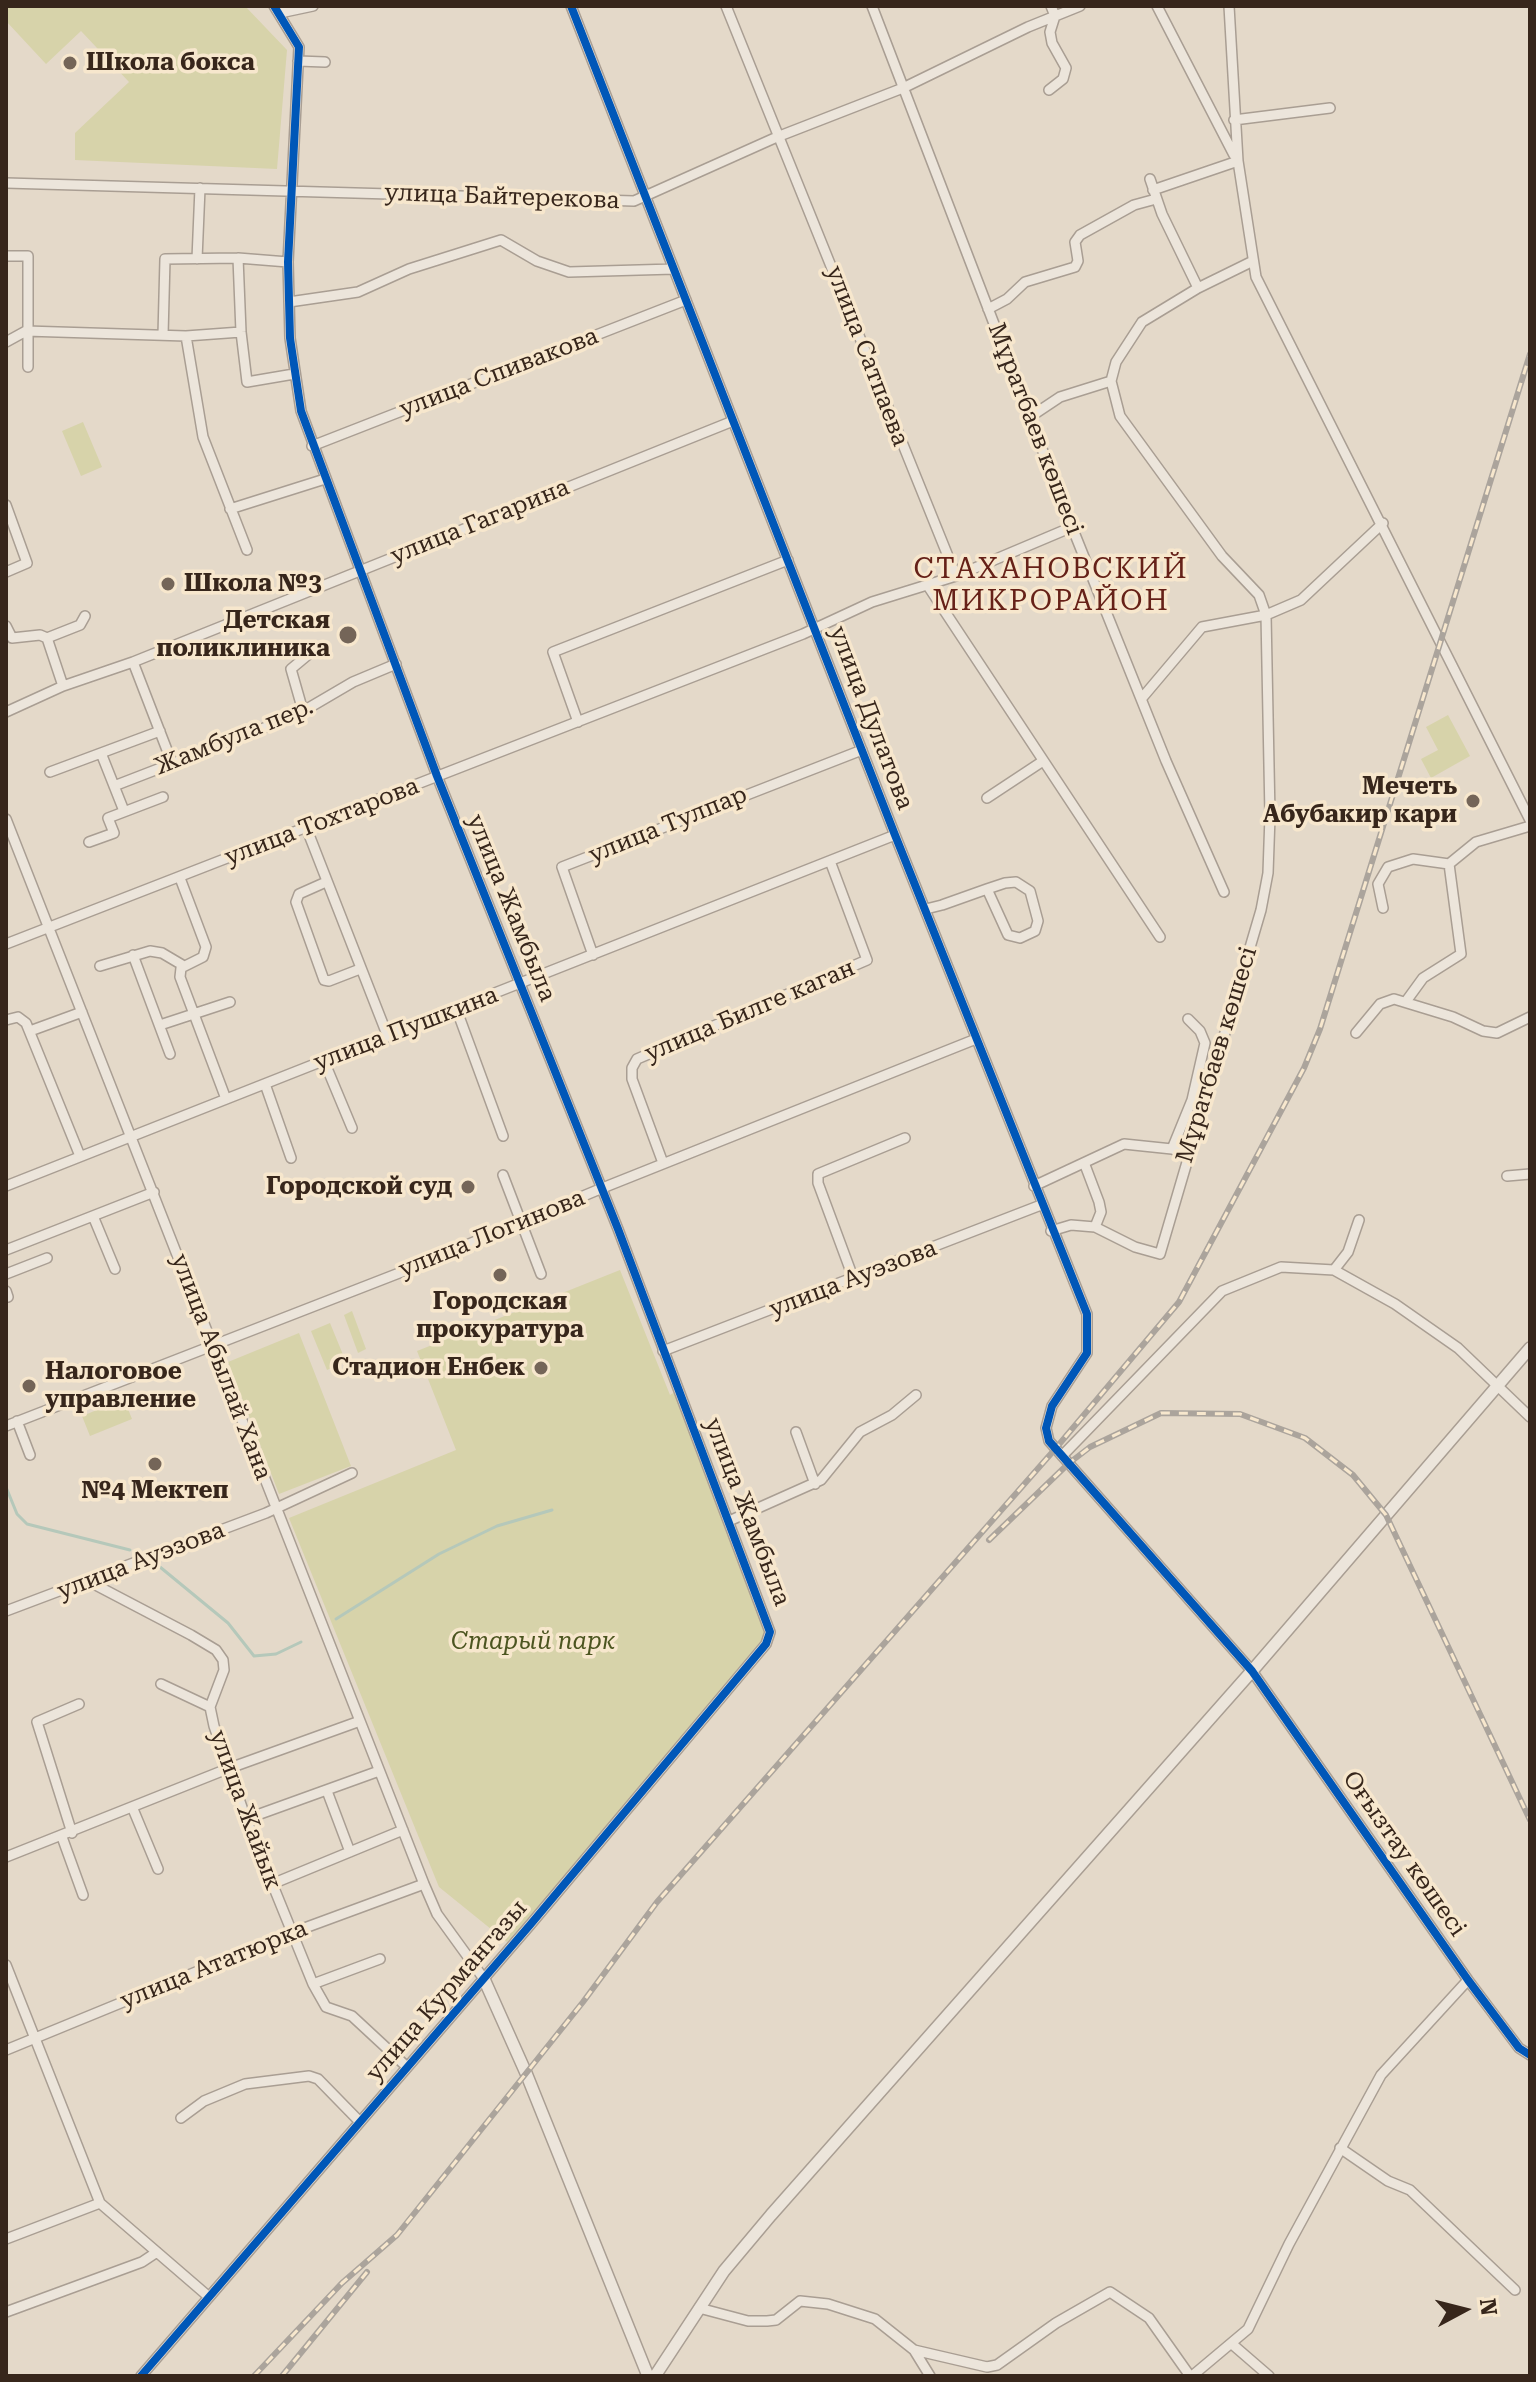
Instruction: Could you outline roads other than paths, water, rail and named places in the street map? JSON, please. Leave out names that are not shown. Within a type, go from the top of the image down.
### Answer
[{"type":"street","points":[[313,6],[277,9],[299,47],[298,61],[325,62]]},
{"type":"street","name":"улица Дулатова","points":[[571,6],[1089,1327],[1084,1360],[1052,1406],[1046,1428],[1049,1441]]},
{"type":"street","name":"улица Сатпаева","points":[[726,6],[956,576]]},
{"type":"street","name":"Мұратбаев көшесі","points":[[872,6],[1072,527],[1224,892]]},
{"type":"street","points":[[1049,90],[1066,74],[1050,32],[1055,16],[1051,6]]},
{"type":"street","name":"улица Байтерекова","points":[[6,183],[620,201],[645,197],[654,189],[777,137],[903,88],[1080,6]]},
{"type":"street","points":[[1157,6],[1238,161]]},
{"type":"street","points":[[1229,6],[1238,161],[1253,261],[1267,302],[1383,523],[1530,823],[1476,842],[1449,864],[1413,859],[1388,867],[1378,884],[1383,908]]},
{"type":"street","name":"улица Жамбыла","points":[[298,61],[290,190],[289,302],[294,374],[312,446],[437,776],[769,1625]]},
{"type":"street","points":[[1234,120],[1330,108]]},
{"type":"street","points":[[988,309],[1007,299],[1025,282],[1075,267],[1078,261],[1074,247],[1080,235],[1154,195],[1238,161]]},
{"type":"street","points":[[1150,179],[1154,195],[1198,288]]},
{"type":"street","points":[[197,259],[200,188]]},
{"type":"street","points":[[289,302],[358,292],[409,269],[501,240],[537,261],[569,272],[674,269]]},
{"type":"street","points":[[6,256],[28,256],[28,367]]},
{"type":"street","points":[[238,258],[247,382],[294,374]]},
{"type":"street","points":[[163,335],[165,259],[238,258],[288,262]]},
{"type":"street","points":[[1253,261],[1198,288],[1142,322],[1113,368],[1111,381],[1120,416],[1222,556],[1259,595],[1266,615]]},
{"type":"street","name":"улица Спивакова","points":[[312,446],[686,300]]},
{"type":"street","points":[[6,342],[26,331],[186,336],[241,332]]},
{"type":"street","points":[[186,336],[203,437],[247,550]]},
{"type":"street","points":[[1030,417],[1060,397],[1111,381]]},
{"type":"street","name":"улица Гагарина","points":[[6,712],[63,686],[133,662],[733,421]]},
{"type":"street","points":[[230,509],[325,479]]},
{"type":"street","points":[[6,505],[27,563],[6,572]]},
{"type":"street","points":[[1142,698],[1202,627],[1266,615],[1311,592],[1383,523]]},
{"type":"street","points":[[1072,527],[928,586],[1160,937]]},
{"type":"street","points":[[578,722],[553,652],[788,560]]},
{"type":"street","name":"улица Тохтарова","points":[[6,944],[578,722],[815,628],[872,602],[928,586]]},
{"type":"street","name":"Мұратбаев көшесі","points":[[1095,1227],[1135,1247],[1160,1254],[1261,910],[1268,873],[1266,615]]},
{"type":"street","points":[[6,626],[12,638],[40,635],[47,638],[80,625],[85,616]]},
{"type":"street","points":[[47,638],[63,686]]},
{"type":"street","points":[[303,711],[290,674],[293,664],[315,649]]},
{"type":"street","points":[[133,662],[172,763]]},
{"type":"street","name":"Жамбула пер.","points":[[114,786],[303,711],[353,682],[396,664]]},
{"type":"street","points":[[50,772],[160,731]]},
{"type":"street","name":"улица Тулпар","points":[[593,955],[562,867],[862,750]]},
{"type":"street","points":[[101,753],[124,811]]},
{"type":"street","points":[[987,798],[1043,761]]},
{"type":"street","points":[[89,842],[114,833],[108,818],[163,797]]},
{"type":"street","name":"улица Абылай Хана","points":[[6,819],[424,1884],[437,1914],[484,1979]]},
{"type":"street","points":[[306,827],[388,1037]]},
{"type":"street","name":"улица Пушкина","points":[[6,1186],[895,835]]},
{"type":"street","name":"улица Билге каган","points":[[663,1163],[632,1079],[637,1059],[867,960],[830,861]]},
{"type":"street","points":[[1407,1000],[1423,978],[1461,954],[1449,864]]},
{"type":"street","points":[[180,878],[206,947],[203,957],[184,966],[180,977],[226,1099]]},
{"type":"street","points":[[326,882],[299,894],[296,902],[324,980],[329,981],[360,969]]},
{"type":"street","points":[[926,909],[987,889],[1016,882],[1027,887],[1038,921],[1035,931],[1020,938],[1008,935],[987,889]]},
{"type":"street","points":[[100,966],[133,955],[162,953],[184,966]]},
{"type":"street","points":[[133,955],[170,1054]]},
{"type":"street","points":[[1356,1033],[1380,1004],[1394,999],[1407,1000],[1483,1031],[1497,1033],[1530,1017]]},
{"type":"street","points":[[160,1025],[230,1002]]},
{"type":"street","points":[[456,1008],[503,1136]]},
{"type":"street","points":[[30,1031],[82,1012]]},
{"type":"street","points":[[6,1020],[18,1017],[30,1031],[80,1156]]},
{"type":"street","points":[[1172,1149],[1192,1100],[1205,1043],[1188,1019]]},
{"type":"street","name":"улица Логинова","points":[[6,1426],[412,1268],[663,1163],[976,1039]]},
{"type":"street","points":[[324,1061],[352,1128]]},
{"type":"street","points":[[265,1084],[291,1158]]},
{"type":"street","points":[[854,1280],[818,1183],[818,1174],[905,1138]]},
{"type":"street","points":[[1034,1186],[1085,1165],[1124,1144],[1172,1149],[1187,1154]]},
{"type":"street","points":[[1051,1231],[1071,1225],[1095,1227],[1101,1212],[1085,1165]]},
{"type":"street","points":[[1507,1176],[1530,1174]]},
{"type":"street","points":[[503,1175],[541,1274]]},
{"type":"street","points":[[6,1250],[154,1192]]},
{"type":"street","name":"улица Ауэзова","points":[[663,1351],[854,1280],[1041,1205]]},
{"type":"street","points":[[93,1216],[115,1269]]},
{"type":"street","points":[[1334,1270],[1348,1252],[1359,1220]]},
{"type":"street","points":[[6,1274],[47,1258]]},
{"type":"street","points":[[1062,1456],[1222,1291],[1281,1267],[1334,1270],[1395,1304],[1458,1348],[1530,1417]]},
{"type":"street","points":[[655,2376],[724,2271],[851,2123],[1252,1671],[1530,1348]]},
{"type":"street","points":[[729,1521],[815,1484],[860,1432],[892,1415],[916,1395]]},
{"type":"street","points":[[17,1421],[30,1455]]},
{"type":"street","points":[[796,1432],[815,1484]]},
{"type":"street","name":"Оғызтау көшесі","points":[[1049,1441],[1252,1671],[1468,1980],[1519,2048],[1530,2055]]},
{"type":"street","name":"улица Ауэзова","points":[[6,1611],[275,1508],[352,1473]]},
{"type":"street","name":"улица Жайык","points":[[88,1581],[216,1650],[223,1660],[224,1670],[210,1707],[227,1769],[313,1984],[326,2007],[352,2016],[407,2067]]},
{"type":"street","name":"улица Курмангазы","points":[[141,2376],[484,1979],[766,1644],[769,1625]]},
{"type":"street","points":[[161,1684],[210,1707]]},
{"type":"street","points":[[79,1704],[37,1722],[83,1895]]},
{"type":"street","points":[[6,1857],[227,1769],[360,1721]]},
{"type":"street","points":[[246,1819],[379,1771]]},
{"type":"street","points":[[327,1791],[350,1852]]},
{"type":"street","points":[[133,1809],[158,1869]]},
{"type":"street","points":[[272,1884],[403,1830]]},
{"type":"street","name":"улица Ататюрка","points":[[6,2050],[291,1933],[424,1884]]},
{"type":"street","points":[[313,1984],[380,1959]]},
{"type":"street","points":[[6,1965],[100,2203],[209,2297]]},
{"type":"street","points":[[484,1979],[526,2073],[648,2376]]},
{"type":"street","points":[[914,2350],[987,2367],[997,2365],[1056,2323],[1110,2292],[1149,2318],[1191,2376],[1248,2329],[1340,2148],[1381,2075],[1468,1980]]},
{"type":"street","points":[[181,2118],[204,2101],[245,2084],[309,2076],[318,2079],[360,2122]]},
{"type":"street","points":[[1340,2148],[1388,2181],[1410,2190],[1515,2290]]},
{"type":"street","points":[[6,2239],[100,2203]]},
{"type":"street","points":[[6,2312],[142,2262],[157,2252]]},
{"type":"street","points":[[699,2308],[748,2321],[767,2321],[776,2320],[800,2301],[828,2304],[875,2319],[914,2350],[930,2376]]},
{"type":"street","points":[[1232,2344],[1269,2376]]},
{"type":"waterway","points":[[6,1487],[17,1514],[27,1524],[130,1550]]},
{"type":"waterway","points":[[336,1619],[439,1554],[497,1526],[552,1510]]},
{"type":"waterway","points":[[160,1567],[228,1623],[254,1656],[276,1654],[301,1642]]},
{"type":"railway","points":[[254,2376],[342,2283],[397,2235],[583,2002],[657,1902],[1056,1448],[1179,1302],[1304,1068],[1320,1029],[1530,354]]},
{"type":"railway","points":[[989,1540],[1090,1447],[1161,1413],[1240,1414],[1305,1438],[1353,1475],[1386,1515],[1530,1820]]},
{"type":"railway","points":[[282,2376],[367,2272]]},
{"type":"place","name":"Школа бокса","points":[[70,63]]},
{"type":"place","name":"Школа №3","points":[[168,584]]},
{"type":"place","name":"Детская поликлиника","points":[[348,635]]},
{"type":"place","name":"Мечеть Абубакир кари","points":[[1473,801]]},
{"type":"place","name":"Городской суд","points":[[468,1187]]},
{"type":"place","name":"Городская прокуратура","points":[[500,1275]]},
{"type":"place","name":"Стадион Енбек","points":[[541,1368]]},
{"type":"place","name":"Налоговое управление","points":[[29,1386]]},
{"type":"place","name":"№4 Мектеп","points":[[155,1464]]},
{"type":"district","name":"СТАХАНОВСКИЙ МИКРОРАЙОН","points":[[1051,586]]},
{"type":"park label","name":"Старый парк","points":[[533,1642]]}]
